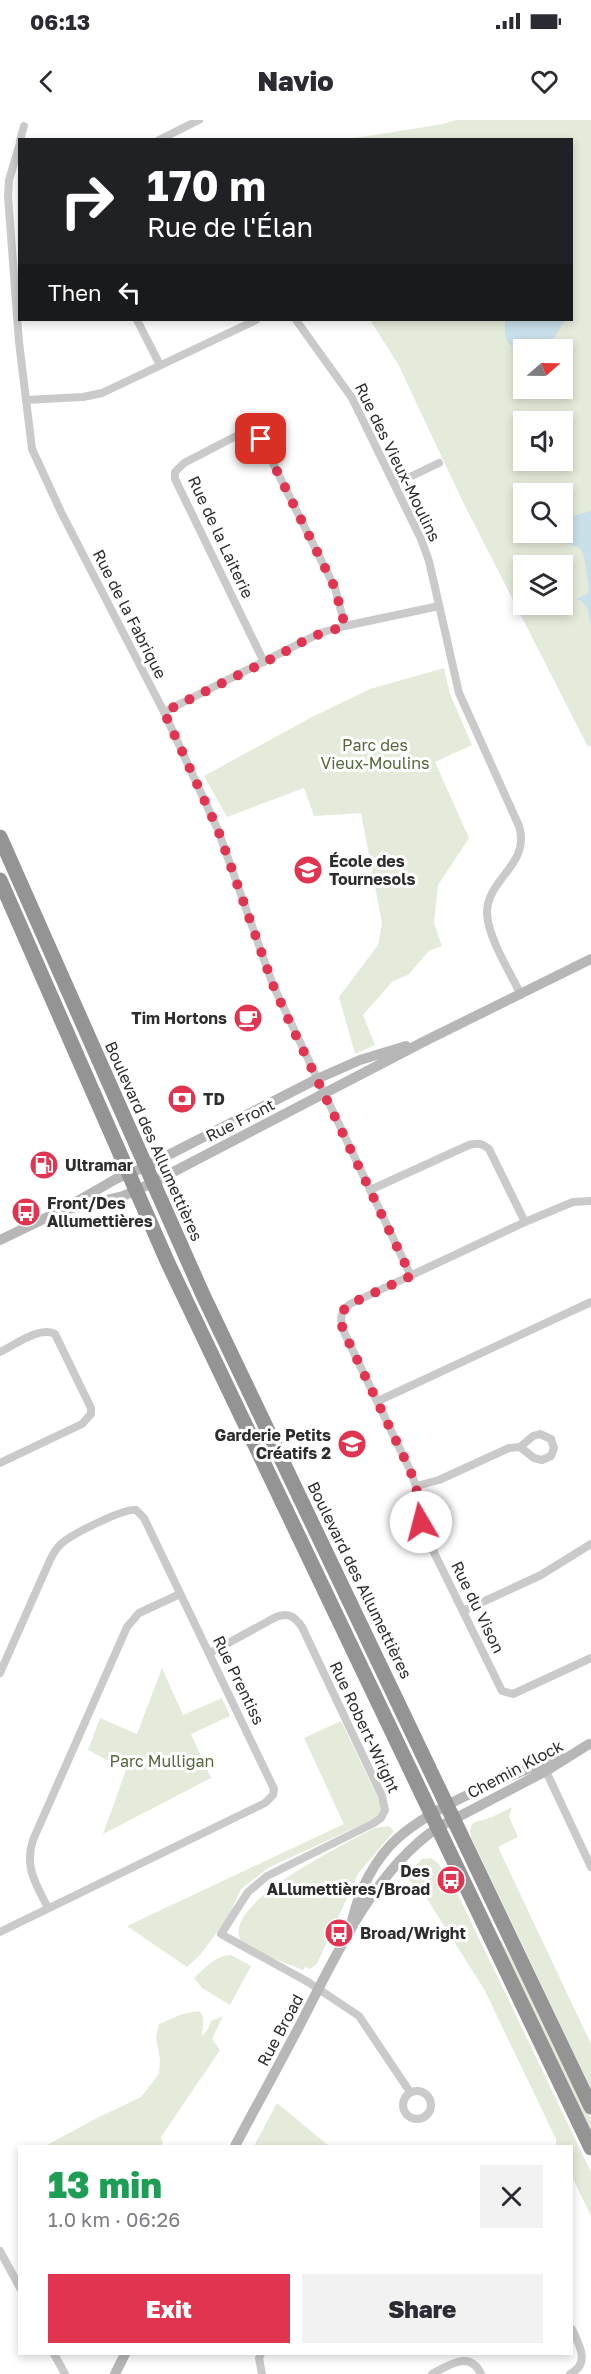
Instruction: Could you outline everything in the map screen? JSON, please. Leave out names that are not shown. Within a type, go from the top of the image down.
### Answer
[{"type":"highway","name":"Boulevard des Allumettières","points":[[0,837],[53,951],[145,1167],[203,1295],[591,2107]]},
{"type":"highway","points":[[0,880],[168,1263],[591,2148]]},
{"type":"street","points":[[163,138],[200,120]]},
{"type":"street","name":"Rue de la Fabrique","points":[[21,138],[24,126]]},
{"type":"street","name":"Rue de la Fabrique","points":[[16,164],[9,180],[8,196],[26,416],[32,449],[61,512],[164,712],[218,830],[273,985],[411,1276]]},
{"type":"street","points":[[138,321],[160,365]]},
{"type":"street","points":[[26,400],[93,395],[112,389],[254,321]]},
{"type":"street","name":"Rue des Vieux-Moulins","points":[[297,321],[346,387],[426,550],[459,693],[522,835],[521,850],[493,892],[487,916],[490,929],[521,995]]},
{"type":"street","name":"Rue de la Laiterie","points":[[264,662],[175,479],[176,472],[184,463],[242,433],[256,434],[261,439],[335,588],[345,626]]},
{"type":"street","points":[[395,484],[439,463]]},
{"type":"street","points":[[164,712],[311,637],[345,626],[439,606]]},
{"type":"street","name":"Rue Front","points":[[60,1211],[123,1196],[152,1183],[427,1040],[591,959]]},
{"type":"street","name":"Rue Front","points":[[0,1240],[317,1079],[360,1060],[427,1040]]},
{"type":"street","points":[[370,1190],[469,1145],[484,1144],[489,1149],[525,1222]]},
{"type":"street","points":[[411,1276],[573,1202],[591,1201]]},
{"type":"street","name":"Rue du Vison","points":[[411,1276],[350,1304],[342,1314],[343,1330],[416,1486],[424,1532],[502,1691],[513,1694],[591,1658]]},
{"type":"street","points":[[378,1401],[591,1302]]},
{"type":"street","points":[[0,1352],[39,1333],[55,1334],[59,1338],[91,1408],[91,1414],[82,1424],[0,1463]]},
{"type":"street","points":[[416,1486],[439,1480],[509,1448],[520,1447]]},
{"type":"street","name":"Rue Prentiss","points":[[0,1673],[54,1552],[71,1537],[125,1511],[136,1510],[144,1518],[210,1653],[272,1782],[273,1795],[265,1803],[0,1932]]},
{"type":"street","points":[[463,1611],[541,1575],[591,1544]]},
{"type":"street","points":[[48,1908],[29,1866],[28,1858],[33,1840],[127,1628],[139,1613],[180,1593]]},
{"type":"street","name":"Rue Robert-Wright","points":[[210,1653],[276,1617],[283,1615],[294,1617],[302,1627],[377,1785],[385,1810],[381,1818],[374,1824],[267,1876],[248,1892],[221,1934],[319,1989]]},
{"type":"street","name":"Chemin Klock","points":[[434,1822],[590,1744]]},
{"type":"street","points":[[544,1768],[591,1867]]},
{"type":"street","name":"Rue Broad","points":[[351,1927],[359,1894],[373,1869],[398,1838],[434,1822]]},
{"type":"street","name":"Rue Broad","points":[[236,2145],[351,1927],[398,1863],[434,1822]]},
{"type":"street","points":[[319,1989],[359,2016],[410,2092]]},
{"type":"street","points":[[0,2251],[18,2284]]},
{"type":"street","points":[[570,2374],[577,2370],[583,2360],[581,2348],[573,2331]]},
{"type":"street","points":[[55,2355],[65,2374]]},
{"type":"street","points":[[115,2374],[124,2355]]},
{"type":"street","points":[[260,2355],[262,2374]]},
{"type":"street","points":[[432,2374],[462,2360],[469,2360],[475,2364],[481,2374]]},
{"type":"green space","points":[[456,120],[591,120],[591,746],[588,747],[521,615],[573,615],[573,555],[513,555],[513,600],[462,500],[398,364],[371,321],[573,321],[573,138],[356,138]]},
{"type":"green space","name":"Parc des Vieux-Moulins","points":[[444,668],[450,694],[472,745],[435,762],[469,838],[438,885],[434,923],[442,946],[429,951],[408,975],[393,981],[363,1015],[375,1045],[355,1054],[339,997],[378,945],[382,923],[361,813],[314,816],[304,788],[227,817],[204,776],[312,717],[370,689]]},
{"type":"green space","name":"Parc Mulligan","points":[[162,1668],[183,1715],[222,1698],[230,1716],[191,1734],[211,1778],[103,1834],[126,1770],[88,1750],[100,1718],[137,1734]]},
{"type":"green space","points":[[341,1721],[379,1800],[381,1806],[378,1817],[268,1868],[241,1889],[229,1916],[200,1955],[187,1967],[127,1926],[344,1824],[304,1738]]},
{"type":"green space","points":[[512,1807],[509,1817],[518,1837],[498,1847],[591,2044],[591,2089],[471,1837],[470,1830],[473,1823]]},
{"type":"green space","points":[[389,1826],[394,1831],[358,1874],[317,1964],[310,1969],[305,1967],[303,1970],[247,1948],[239,1933],[244,1916],[261,1897],[311,1862],[338,1847],[374,1828]]},
{"type":"green space","points":[[431,1858],[439,1864],[449,1884],[452,1882],[591,2172],[591,2216],[573,2179],[573,2145],[556,2145],[556,2139],[484,1989],[422,1891],[405,1877],[422,1859]]},
{"type":"green space","points":[[501,1940],[535,2000],[591,2118],[591,2138],[497,1942]]},
{"type":"green space","points":[[231,1955],[251,1966],[230,2005],[202,1988],[194,1978],[215,1960]]},
{"type":"green space","points":[[199,2011],[201,2013],[202,2036],[211,2021],[223,2016],[212,2039],[220,2050],[161,2137],[163,2143],[161,2145],[47,2145],[141,2097],[159,2074],[160,2060],[156,2037],[159,2024],[182,2014]]},
{"type":"green space","points":[[277,2103],[328,2145],[255,2145]]},
{"type":"water","points":[[505,321],[564,321],[553,339],[513,339],[513,347],[507,340]]},
{"type":"water","points":[[591,511],[591,625],[586,606],[576,599],[588,593],[589,590],[584,556],[580,548],[566,543],[573,543],[573,516]]},
{"type":"place","name":"École des Tournesols","points":[[308,870]]},
{"type":"place","name":"Tim Hortons","points":[[248,1018]]},
{"type":"place","name":"TD","points":[[182,1099]]},
{"type":"place","name":"Ultramar","points":[[44,1165]]},
{"type":"place","name":"Front/Des Allumettières","points":[[26,1212]]},
{"type":"place","name":"Garderie Petits Créatifs 2","points":[[352,1444]]},
{"type":"place","name":"Des ALlumettières/Broad","points":[[451,1880]]},
{"type":"place","name":"Broad/Wright","points":[[339,1933]]},
{"type":"route","points":[[261,439],[335,588],[345,626],[311,637],[223,684],[164,712],[218,830],[273,985],[411,1276],[350,1304],[343,1310],[341,1324],[410,1470],[416,1486],[421,1522]]}]
